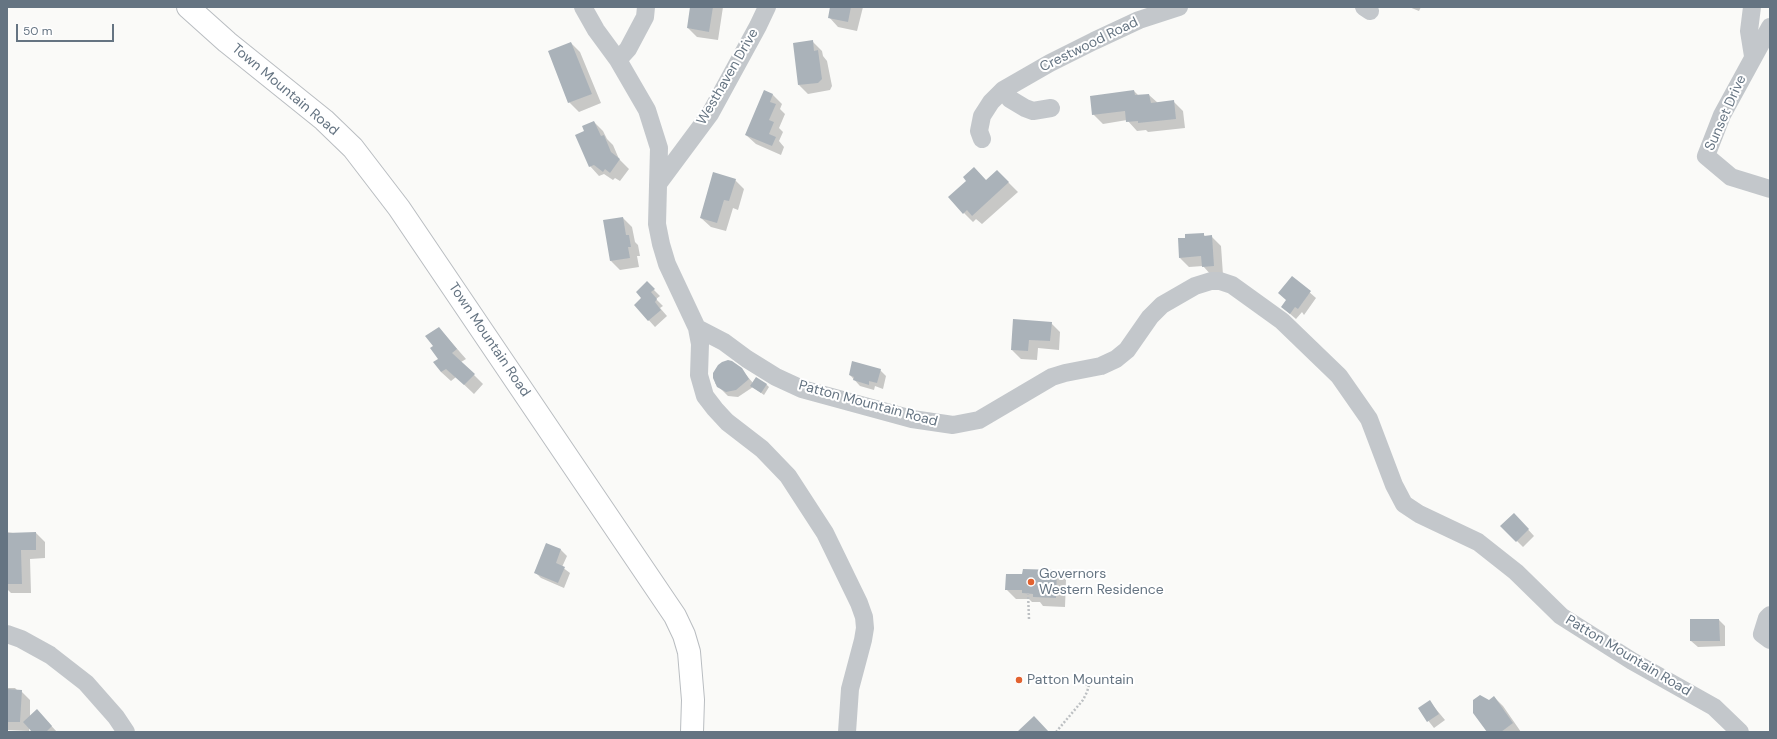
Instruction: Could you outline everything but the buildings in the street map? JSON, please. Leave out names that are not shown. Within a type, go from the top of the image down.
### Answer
[{"type":"main road","name":"Town Mountain Road","points":[[188,7],[227,42],[324,120],[353,148],[399,208],[675,616],[684,635],[689,652],[693,700],[692,732]]},
{"type":"street","points":[[583,7],[596,30],[618,60],[647,110],[658,148],[657,224],[661,244],[667,264],[697,328],[700,344],[699,375],[705,396],[727,422],[762,449],[788,476],[825,533],[860,603],[864,616],[865,628],[850,689],[847,732]]},
{"type":"street","points":[[618,60],[628,49],[645,17],[646,7]]},
{"type":"street","name":"Westhaven Drive","points":[[658,184],[710,114],[767,7]]},
{"type":"street","name":"Crestwood Road","points":[[982,139],[979,131],[982,116],[991,102],[1003,90],[1050,63],[1094,41],[1139,20],[1179,7]]},
{"type":"street","points":[[1752,7],[1749,31],[1753,56]]},
{"type":"street","name":"Sunset Drive","points":[[1770,27],[1722,115],[1706,156],[1731,177],[1770,189]]},
{"type":"street","points":[[1003,90],[1010,99],[1024,108],[1033,111],[1051,108]]},
{"type":"street","name":"Patton Mountain Road","points":[[697,328],[724,342],[747,359],[776,377],[802,389],[912,419],[953,425],[979,420],[1052,377],[1101,366],[1116,359],[1127,350],[1150,317],[1162,305],[1195,286],[1211,281],[1220,281],[1232,285],[1282,321],[1339,376],[1369,419],[1394,485],[1404,504],[1419,514],[1478,542],[1516,572],[1561,616],[1632,661],[1714,707],[1740,732]]},
{"type":"street","points":[[1770,615],[1767,618],[1762,634],[1770,640]]},
{"type":"street","points":[[7,634],[21,639],[50,655],[86,683],[116,717],[126,732]]},
{"type":"path","points":[[1028,594],[1029,619]]},
{"type":"path","points":[[1056,732],[1083,700],[1087,692],[1089,685],[1076,682]]},
{"type":"place","name":"Governors Western Residence","points":[[1031,582]]},
{"type":"place","name":"Patton Mountain","points":[[1019,680]]}]
